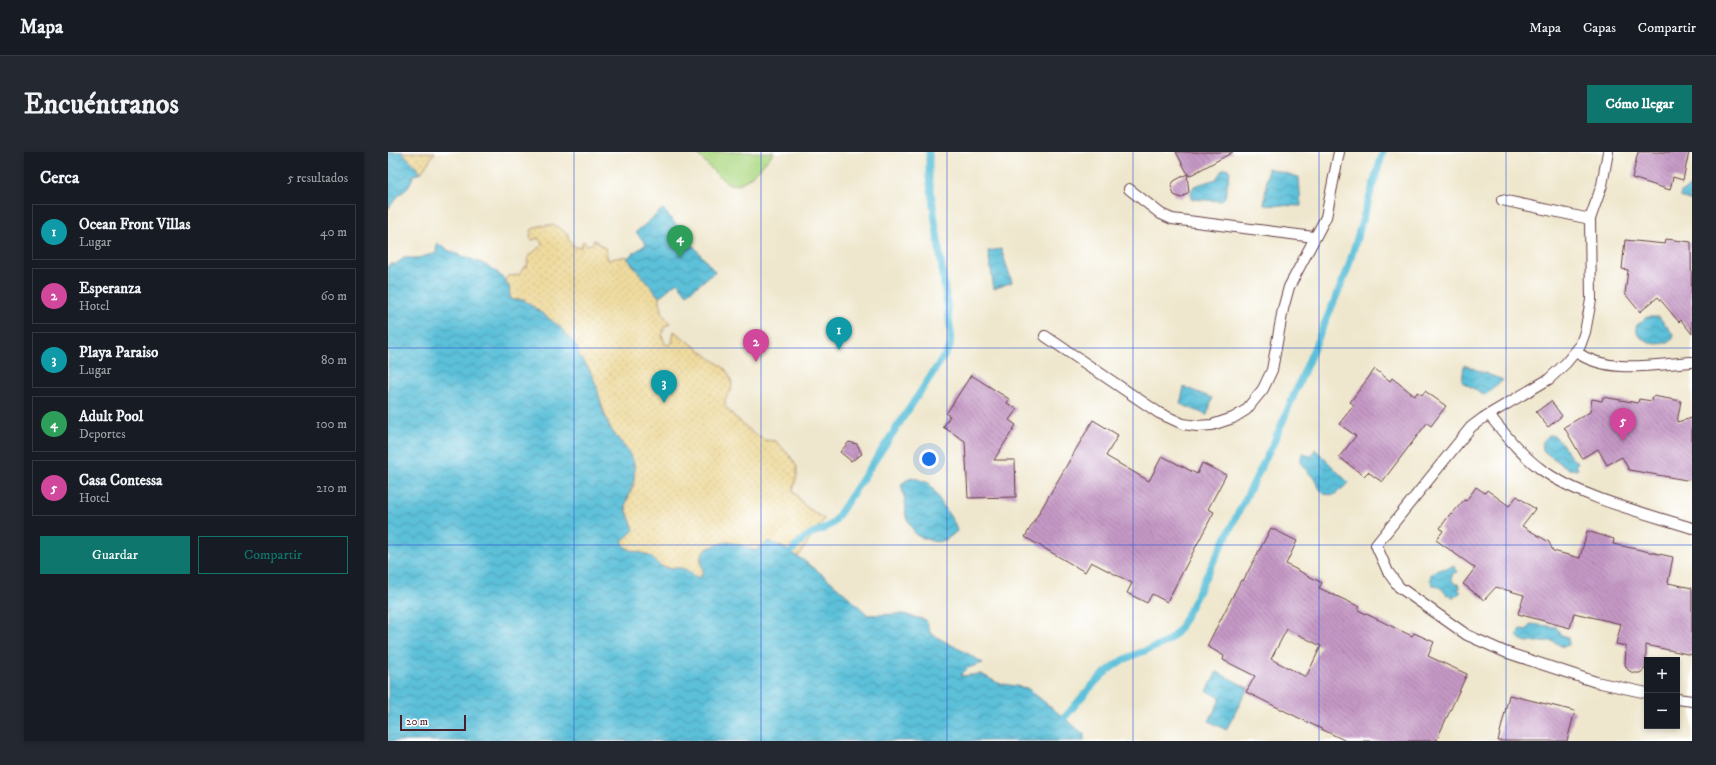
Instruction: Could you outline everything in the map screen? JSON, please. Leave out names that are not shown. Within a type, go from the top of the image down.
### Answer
[{"type":"lane","points":[[1045,336],[1159,413],[1173,420],[1190,425],[1205,426],[1225,421],[1246,410],[1258,397],[1269,379],[1289,287],[1314,237],[1326,217],[1339,152]]},
{"type":"lane","points":[[1608,152],[1602,185],[1590,219],[1590,310],[1585,332],[1576,352],[1549,379],[1476,422],[1464,434],[1376,545],[1388,572],[1399,587],[1456,628],[1486,645],[1596,682],[1644,692]]},
{"type":"lane","points":[[1129,189],[1161,214],[1172,219],[1314,237]]},
{"type":"lane","points":[[1502,200],[1590,219]]},
{"type":"lane","points":[[1576,352],[1592,361],[1617,366],[1692,362]]},
{"type":"lane","points":[[1489,415],[1513,443],[1541,469],[1574,490],[1692,528]]},
{"type":"lane","points":[[1680,699],[1692,701]]},
{"type":"green space","points":[[695,152],[774,152],[748,179],[742,183],[730,184],[721,178]]},
{"type":"sand","points":[[402,152],[435,152],[421,173]]},
{"type":"sand","points":[[539,226],[556,226],[568,234],[568,239],[575,247],[581,247],[583,241],[588,245],[592,244],[594,240],[605,248],[608,260],[626,256],[659,297],[663,314],[670,324],[665,326],[662,335],[665,344],[669,345],[672,343],[674,331],[724,368],[732,383],[731,391],[725,400],[725,406],[754,434],[765,440],[776,441],[791,457],[797,467],[797,475],[793,491],[805,506],[824,519],[798,557],[779,545],[756,551],[727,542],[705,549],[700,560],[703,571],[700,578],[695,577],[689,572],[657,565],[651,557],[631,550],[624,545],[622,541],[634,530],[627,511],[626,503],[634,485],[634,464],[609,426],[589,368],[559,326],[524,300],[512,300],[505,280],[508,276],[519,275],[524,267],[527,267],[528,257],[543,244],[538,238],[533,240],[530,238],[531,230]]},
{"type":"water","points":[[388,152],[402,152],[421,173],[414,175],[408,188],[399,195],[388,209]]},
{"type":"water","points":[[1227,168],[1230,172],[1225,197],[1221,201],[1191,199],[1191,192],[1194,186],[1216,179],[1223,169]]},
{"type":"water","points":[[1268,168],[1299,177],[1301,206],[1264,205]]},
{"type":"water","points":[[1692,184],[1692,201],[1680,197],[1681,192],[1686,190]]},
{"type":"water","points":[[663,209],[715,272],[687,294],[677,282],[659,297],[627,258],[646,244],[636,232]]},
{"type":"water","points":[[437,243],[456,254],[484,264],[493,269],[509,286],[512,300],[524,300],[559,326],[578,348],[579,356],[592,374],[609,426],[627,449],[634,465],[634,481],[627,499],[626,507],[634,530],[622,541],[627,548],[651,557],[663,567],[684,569],[700,578],[703,571],[702,558],[707,549],[728,542],[738,544],[755,551],[769,541],[796,555],[809,564],[868,615],[903,614],[926,620],[930,633],[983,663],[968,668],[960,676],[981,674],[998,683],[1027,688],[1084,734],[1084,741],[388,741],[388,266],[389,264],[396,264],[404,258],[418,258],[436,253]]},
{"type":"water","points":[[1001,249],[1012,282],[994,289],[988,251]]},
{"type":"water","points":[[1647,317],[1659,317],[1673,334],[1673,339],[1662,344],[1656,344],[1650,343],[1640,337],[1636,326]]},
{"type":"water","points":[[1464,365],[1503,380],[1485,395],[1462,382]]},
{"type":"water","points":[[1184,387],[1212,398],[1207,415],[1180,404]]},
{"type":"water","points":[[1549,435],[1558,439],[1570,456],[1578,462],[1576,465],[1577,470],[1569,469],[1543,451],[1542,443]]},
{"type":"water","points":[[1315,449],[1349,483],[1334,495],[1324,494],[1302,464],[1301,457],[1303,452],[1306,455],[1311,456],[1315,452]]},
{"type":"water","points":[[911,477],[929,483],[955,524],[957,531],[947,539],[938,542],[916,535],[906,517],[905,500],[901,484]]},
{"type":"water","points":[[1454,566],[1458,572],[1452,574],[1452,580],[1455,584],[1458,584],[1461,587],[1458,589],[1461,592],[1453,598],[1450,594],[1448,596],[1441,588],[1433,585],[1431,576],[1436,571]]},
{"type":"water","points":[[1531,624],[1556,627],[1561,635],[1568,637],[1569,644],[1564,647],[1552,641],[1529,642],[1520,639],[1517,636],[1519,630],[1527,630]]},
{"type":"water","points":[[1217,672],[1248,688],[1226,730],[1209,721],[1221,698],[1207,691]]},
{"type":"building","points":[[1176,152],[1233,152],[1189,176]]},
{"type":"building","points":[[1638,152],[1689,152],[1683,180],[1673,177],[1670,190],[1632,178]]},
{"type":"building","points":[[1187,174],[1189,192],[1181,198],[1174,195],[1171,186],[1174,181]]},
{"type":"building","points":[[1666,239],[1691,242],[1692,334],[1681,320],[1679,322],[1658,297],[1640,312],[1625,294],[1628,270],[1622,269],[1625,240],[1665,244]]},
{"type":"building","points":[[1375,369],[1390,381],[1392,378],[1415,396],[1417,392],[1422,395],[1425,391],[1446,406],[1431,426],[1427,423],[1382,482],[1368,472],[1364,476],[1339,457],[1356,436],[1339,424],[1354,405],[1350,402]]},
{"type":"building","points":[[971,375],[1009,399],[1007,403],[1017,409],[1009,420],[1016,425],[994,460],[1015,460],[1016,497],[968,498],[965,441],[943,427],[950,416],[946,414]]},
{"type":"building","points":[[1653,396],[1681,401],[1677,422],[1692,418],[1692,481],[1629,470],[1622,457],[1607,465],[1598,449],[1582,458],[1564,427],[1590,412],[1592,399],[1602,401],[1603,397],[1638,403],[1639,399],[1652,401]]},
{"type":"building","points":[[1551,401],[1562,416],[1548,427],[1536,412]]},
{"type":"building","points":[[1093,420],[1118,435],[1106,456],[1149,481],[1162,456],[1197,474],[1202,463],[1226,475],[1208,509],[1214,512],[1167,602],[1152,594],[1147,603],[1127,593],[1132,583],[1091,562],[1085,572],[1025,537]]},
{"type":"building","points":[[849,442],[857,444],[862,454],[851,461],[840,452]]},
{"type":"building","points":[[1476,487],[1485,493],[1487,490],[1509,506],[1517,496],[1535,509],[1522,526],[1549,542],[1553,551],[1580,558],[1587,531],[1614,539],[1613,544],[1673,557],[1668,583],[1692,588],[1692,655],[1646,645],[1644,670],[1640,673],[1633,673],[1628,670],[1625,665],[1626,646],[1616,644],[1621,624],[1574,613],[1570,628],[1518,614],[1524,595],[1496,587],[1484,600],[1463,584],[1475,568],[1436,540],[1443,531],[1440,528],[1450,514],[1451,515],[1464,500],[1466,501]]},
{"type":"building","points":[[1271,528],[1297,541],[1286,564],[1322,583],[1319,588],[1360,607],[1358,610],[1412,636],[1414,633],[1434,642],[1428,656],[1467,674],[1436,741],[1346,741],[1246,692],[1255,676],[1223,660],[1224,656],[1207,646],[1241,580],[1243,581]],"holes":[[[1287,629],[1321,646],[1306,677],[1271,659]]]},
{"type":"building","points":[[1509,695],[1575,711],[1567,741],[1498,741]]},
{"type":"waterway","points":[[791,552],[805,538],[834,522],[950,347],[951,333],[929,177],[929,152]]},
{"type":"waterway","points":[[1064,718],[1104,674],[1128,657],[1167,641],[1180,628],[1273,444],[1347,271],[1383,152]]},
{"type":"place","name":"Adult Pool","points":[[680,258]]},
{"type":"place","name":"Ocean Front Villas","points":[[839,350]]},
{"type":"place","name":"Esperanza","points":[[756,362]]},
{"type":"place","name":"Playa Paraiso","points":[[664,403]]},
{"type":"place","name":"Casa Contessa","points":[[1623,441]]}]
